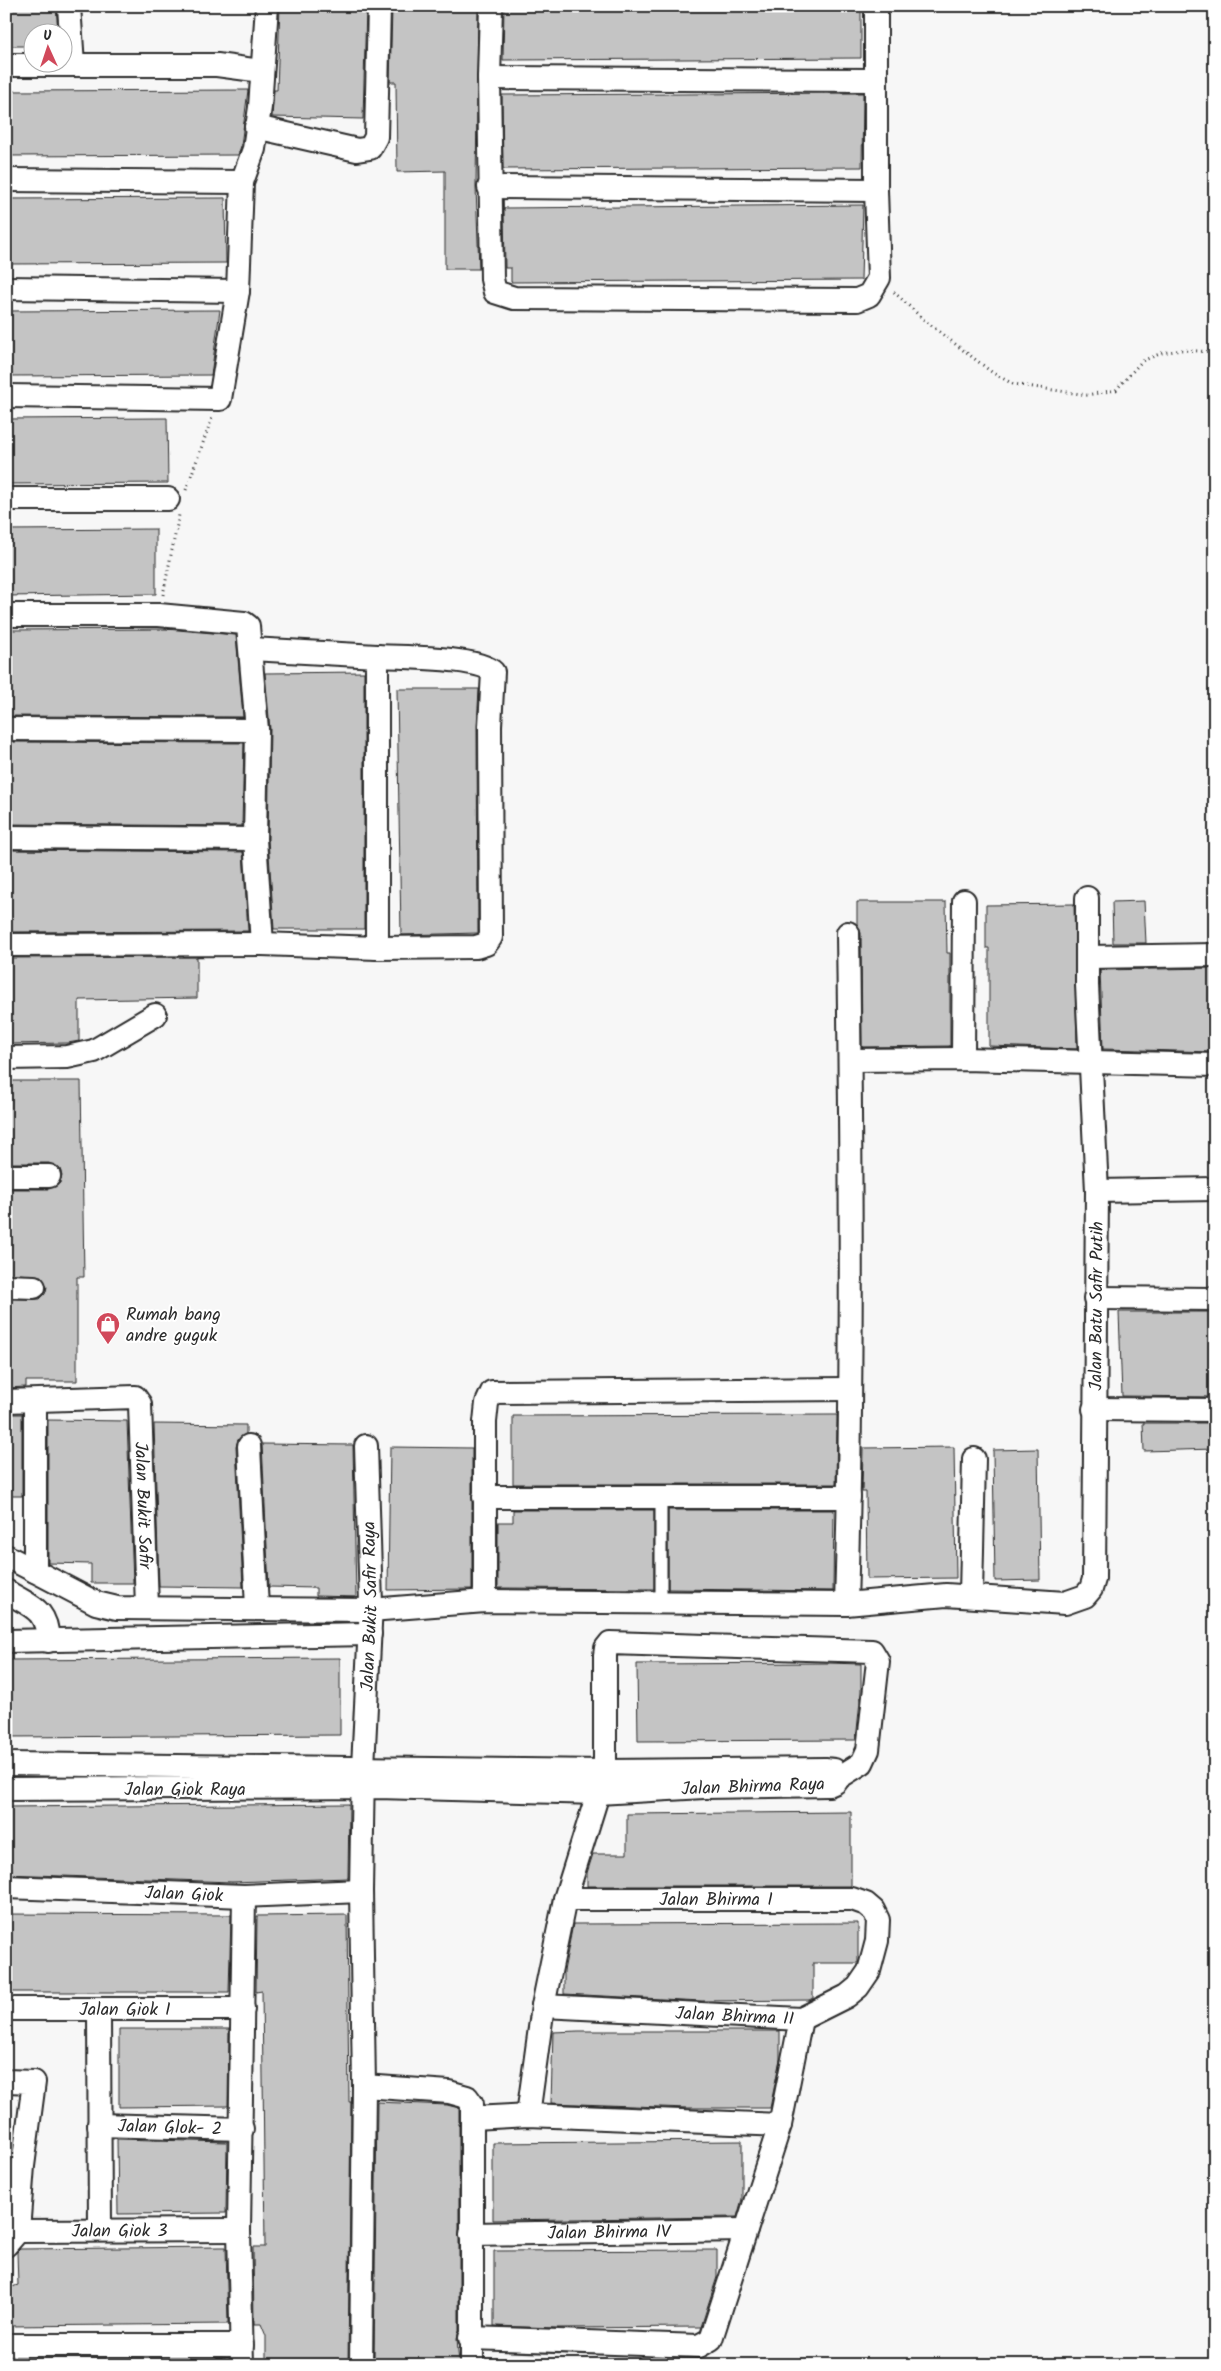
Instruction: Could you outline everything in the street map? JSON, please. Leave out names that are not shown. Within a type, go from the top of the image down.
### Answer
[{"type":"street","points":[[69,6],[73,64]]},
{"type":"street","points":[[6,396],[220,399],[238,290],[242,182],[254,150],[260,107],[267,6]]},
{"type":"street","points":[[256,127],[357,150],[370,148],[376,137],[379,6]]},
{"type":"street","points":[[491,6],[489,78],[490,187],[494,287],[499,294],[514,298],[857,300],[869,295],[879,278],[876,190],[876,6]]},
{"type":"street","points":[[6,65],[217,65],[262,71]]},
{"type":"street","points":[[489,78],[875,80]]},
{"type":"street","points":[[6,180],[242,182]]},
{"type":"street","points":[[490,187],[876,190]]},
{"type":"street","points":[[6,288],[238,290]]},
{"type":"street","points":[[6,499],[177,502]]},
{"type":"street","points":[[6,615],[159,615],[244,623],[249,628],[257,730],[255,839],[262,944]]},
{"type":"street","points":[[6,945],[262,944],[377,948],[476,947],[486,944],[491,937],[490,726],[494,676],[487,668],[462,661],[251,649]]},
{"type":"street","points":[[377,656],[377,948]]},
{"type":"street","points":[[6,729],[257,730]]},
{"type":"street","points":[[6,837],[255,839]]},
{"type":"street","name":"Jalan Batu Safir Putih","points":[[971,1596],[1065,1603],[1085,1596],[1091,1589],[1094,1580],[1097,1191],[1087,985],[1088,898]]},
{"type":"street","points":[[963,1059],[964,901]]},
{"type":"street","points":[[846,1604],[849,1497],[850,1060],[848,933]]},
{"type":"street","points":[[1088,957],[1215,955]]},
{"type":"street","points":[[6,1058],[67,1057],[94,1051],[155,1016]]},
{"type":"street","points":[[850,1060],[963,1059],[1091,1064],[1215,1065]]},
{"type":"street","points":[[6,1176],[49,1176]]},
{"type":"street","points":[[1097,1191],[1215,1189]]},
{"type":"street","points":[[6,1286],[34,1287]]},
{"type":"street","points":[[1095,1298],[1215,1299]]},
{"type":"street","points":[[485,1602],[485,1422],[487,1403],[492,1392],[849,1389]]},
{"type":"street","name":"Jalan Bukit Safir","points":[[34,1401],[134,1397],[140,1404],[147,1607]]},
{"type":"street","points":[[6,1401],[34,1401],[41,1577],[28,1601]]},
{"type":"street","points":[[1094,1409],[1215,1410]]},
{"type":"street","points":[[249,1446],[257,1608]]},
{"type":"street","name":"Jalan Bukit Safir Raya","points":[[360,2365],[364,2086],[361,1891],[363,1766],[370,1623],[366,1446]]},
{"type":"street","points":[[6,1642],[370,1623],[485,1602],[846,1604],[971,1596],[974,1459]]},
{"type":"street","points":[[484,1497],[849,1497]]},
{"type":"street","points":[[6,1556],[41,1577],[106,1606],[257,1608],[370,1623]]},
{"type":"street","points":[[6,1591],[28,1601],[44,1616],[48,1640]]},
{"type":"street","points":[[528,2115],[543,2006],[565,1900],[605,1771],[605,1655],[606,1648],[610,1643],[872,1651],[878,1661],[868,1750],[862,1764],[838,1778]]},
{"type":"street","name":"Jalan Giok Raya","points":[[6,1764],[363,1766]]},
{"type":"street","name":"Jalan Bhirma Raya","points":[[363,1766],[605,1771],[826,1769],[834,1770],[838,1778],[836,1782],[829,1785],[704,1787],[598,1793],[378,1787],[364,1789]]},
{"type":"street","name":"Jalan Giok Raya","points":[[6,1789],[364,1789]]},
{"type":"street","name":"Jalan Giok","points":[[6,1887],[244,1896],[361,1891]]},
{"type":"street","points":[[6,2344],[30,2355],[242,2355],[239,2230],[244,1896]]},
{"type":"street","name":"Jalan Bhirma I","points":[[565,1900],[852,1899],[866,1904]]},
{"type":"street","name":"Jalan Bhirma II","points":[[543,2006],[801,2019],[847,1996],[858,1987],[869,1972],[877,1941],[878,1920],[873,1910],[866,1904]]},
{"type":"street","name":"Jalan Giok I","points":[[6,2009],[242,2009]]},
{"type":"street","points":[[99,2010],[100,2230]]},
{"type":"street","points":[[470,2338],[699,2346],[707,2344],[711,2339],[780,2125],[801,2019]]},
{"type":"street","points":[[6,2081],[34,2082],[23,2166],[10,2235]]},
{"type":"street","points":[[364,2086],[460,2094],[472,2104],[470,2338],[472,2365]]},
{"type":"street","points":[[473,2118],[528,2115],[780,2125]]},
{"type":"street","name":"Jalan Glok- 2","points":[[99,2125],[242,2129]]},
{"type":"street","name":"Jalan Giok 3","points":[[10,2235],[100,2230],[239,2230]]},
{"type":"street","name":"Jalan Bhirma IV","points":[[471,2234],[746,2230]]},
{"type":"lane","points":[[661,1497],[661,1602]]},
{"type":"path","points":[[879,278],[924,320],[993,373],[1014,384],[1087,395],[1116,390],[1142,361],[1162,353],[1182,350],[1215,352]]},
{"type":"path","points":[[159,615],[177,502],[220,399]]},
{"type":"building","points":[[6,6],[56,6],[57,22],[22,22],[22,46],[6,46]]},
{"type":"building","points":[[280,6],[366,6],[363,119],[272,117],[274,90],[277,90]]},
{"type":"building","points":[[397,6],[478,6],[476,187],[479,269],[445,269],[445,171],[397,172],[396,82],[390,82],[392,9],[397,9]]},
{"type":"building","points":[[504,6],[861,6],[861,58],[503,60]]},
{"type":"building","points":[[248,90],[241,146],[238,155],[6,156],[6,91]]},
{"type":"building","points":[[863,93],[862,167],[503,169],[502,95]]},
{"type":"building","points":[[225,198],[226,263],[6,264],[6,199]]},
{"type":"building","points":[[863,205],[861,280],[511,282],[511,268],[505,268],[504,208]]},
{"type":"building","points":[[220,310],[211,375],[6,376],[6,311]]},
{"type":"building","points":[[167,418],[168,483],[6,484],[6,419]]},
{"type":"building","points":[[156,529],[156,594],[6,596],[6,530]]},
{"type":"building","points":[[166,629],[236,635],[243,717],[6,716],[6,630]]},
{"type":"building","points":[[364,672],[364,929],[274,929],[268,839],[270,729],[265,673]]},
{"type":"building","points":[[397,689],[479,689],[477,726],[478,933],[401,935]]},
{"type":"building","points":[[6,742],[244,743],[242,826],[6,824]]},
{"type":"building","points":[[6,850],[243,852],[248,931],[6,932]]},
{"type":"building","points":[[1144,901],[1146,943],[1113,943],[1112,902]]},
{"type":"building","points":[[857,902],[946,902],[947,953],[950,953],[950,1046],[862,1047],[861,933],[857,924]]},
{"type":"building","points":[[1074,904],[1077,1049],[989,1046],[989,948],[986,948],[986,905]]},
{"type":"building","points":[[197,957],[197,998],[79,1000],[79,1041],[68,1043],[6,1044],[6,958]]},
{"type":"building","points":[[1215,968],[1215,1052],[1103,1049],[1100,970]]},
{"type":"building","points":[[6,1081],[81,1081],[84,1277],[77,1277],[77,1381],[26,1381],[26,1387],[6,1388],[6,1299],[40,1299],[45,1294],[47,1287],[41,1276],[6,1273],[6,1189],[49,1189],[60,1183],[62,1176],[60,1169],[49,1163],[6,1163]]},
{"type":"building","points":[[1119,1312],[1215,1312],[1215,1397],[1122,1396]]},
{"type":"building","points":[[6,1414],[22,1414],[22,1496],[6,1496]]},
{"type":"building","points":[[837,1415],[836,1484],[513,1484],[513,1416]]},
{"type":"building","points":[[48,1420],[127,1421],[133,1583],[91,1583],[91,1564],[48,1563]]},
{"type":"building","points":[[1143,1423],[1215,1423],[1215,1449],[1144,1451]]},
{"type":"building","points":[[154,1424],[246,1425],[246,1434],[238,1440],[236,1447],[243,1587],[159,1586]]},
{"type":"building","points":[[262,1444],[353,1445],[356,1597],[316,1596],[316,1588],[269,1587]]},
{"type":"building","points":[[390,1447],[472,1448],[472,1589],[388,1590]]},
{"type":"building","points":[[954,1447],[956,1578],[867,1579],[866,1492],[862,1492],[863,1448]]},
{"type":"building","points":[[1038,1449],[1040,1580],[995,1581],[993,1450]]},
{"type":"building","points":[[513,1510],[654,1510],[654,1589],[498,1588],[498,1522],[513,1522]]},
{"type":"building","points":[[668,1510],[834,1510],[833,1591],[668,1589]]},
{"type":"building","points":[[340,1658],[340,1735],[6,1737],[6,1660]]},
{"type":"building","points":[[637,1664],[861,1664],[861,1691],[856,1740],[638,1741]]},
{"type":"building","points":[[349,1804],[348,1878],[232,1882],[6,1874],[6,1807]]},
{"type":"building","points":[[851,1812],[851,1886],[587,1886],[587,1873],[593,1854],[627,1854],[627,1814]]},
{"type":"building","points":[[6,1914],[231,1915],[229,1992],[6,1992]]},
{"type":"building","points":[[347,1915],[349,2102],[351,2102],[348,2365],[266,2365],[266,2336],[261,2324],[254,2324],[253,2247],[265,2247],[262,1991],[256,1992],[257,1916]]},
{"type":"building","points":[[858,1923],[858,1963],[813,1963],[813,1998],[809,2000],[702,2001],[564,1994],[564,1971],[573,1924]]},
{"type":"building","points":[[119,2029],[229,2029],[228,2106],[119,2107]]},
{"type":"building","points":[[780,2031],[780,2059],[770,2108],[688,2108],[551,2103],[553,2032]]},
{"type":"building","points":[[377,2102],[447,2105],[459,2108],[459,2331],[457,2338],[459,2365],[374,2365]]},
{"type":"building","points":[[117,2139],[227,2142],[226,2213],[118,2214]]},
{"type":"building","points":[[742,2141],[742,2199],[737,2217],[493,2220],[493,2143]]},
{"type":"building","points":[[226,2247],[228,2324],[6,2326],[6,2289],[18,2285],[17,2252],[20,2249]]},
{"type":"building","points":[[717,2250],[717,2277],[701,2327],[558,2328],[494,2326],[494,2251]]},
{"type":"place","name":"Rumah bang andre guguk","points":[[108,1345]]}]
